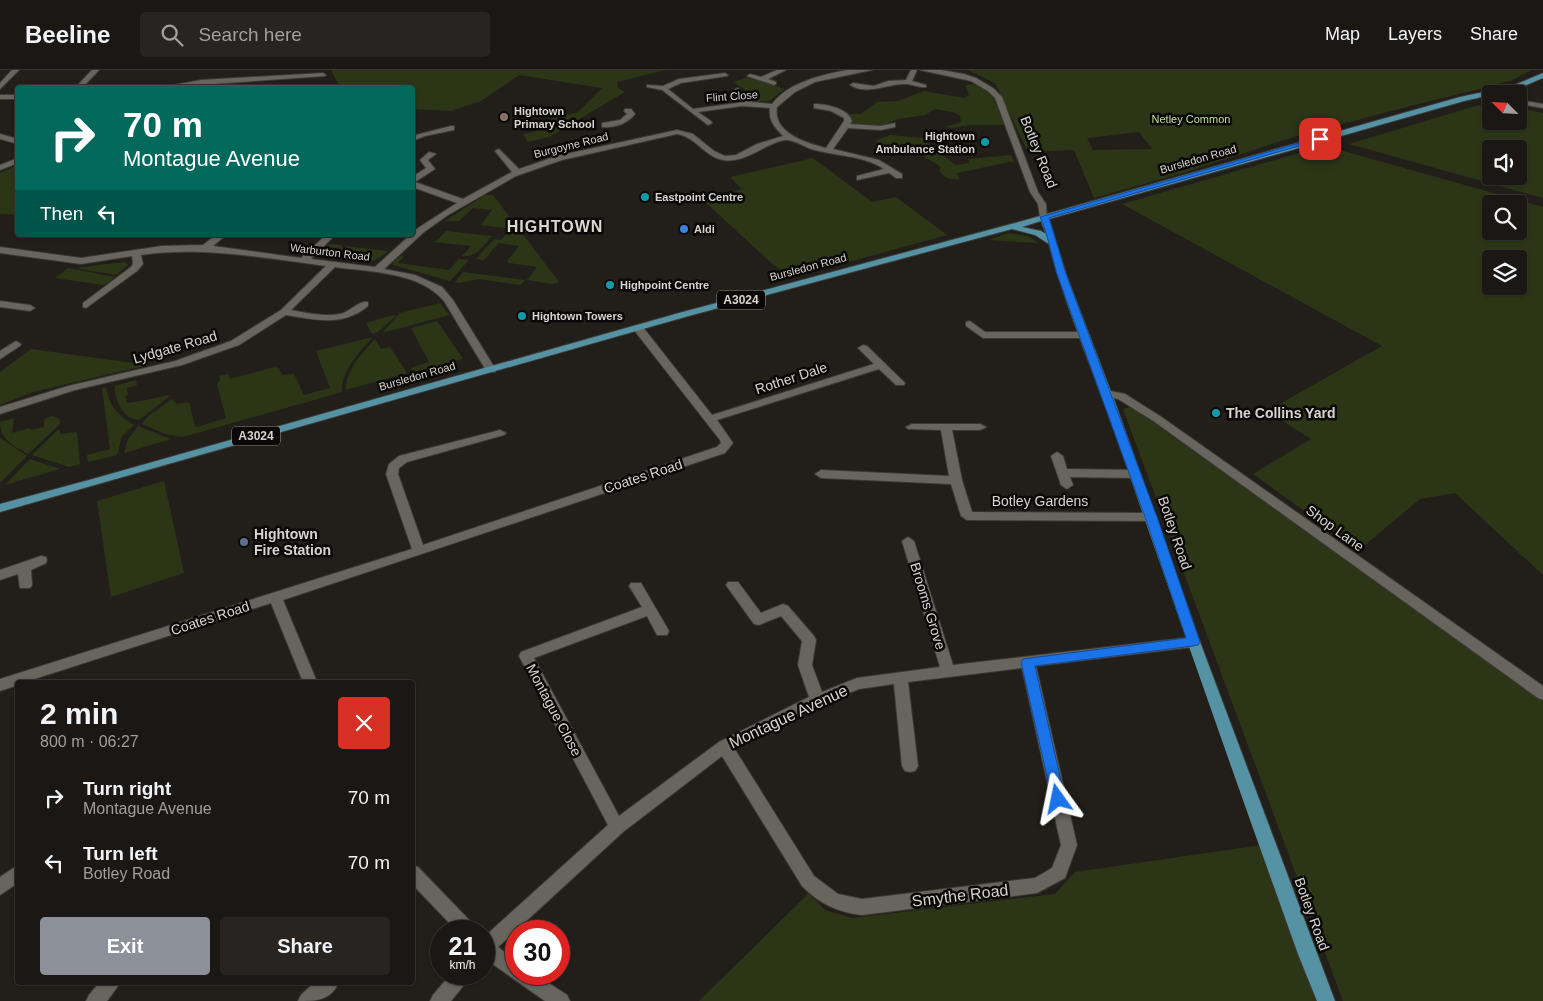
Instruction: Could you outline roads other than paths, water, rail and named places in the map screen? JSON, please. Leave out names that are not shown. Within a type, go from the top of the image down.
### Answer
[{"type":"main road","name":"Bursledon Road","points":[[1519,85],[1543,75]]},
{"type":"main road","name":"Bursledon Road","points":[[0,508],[638,328],[1482,95]]},
{"type":"main road","name":"Botley Road","points":[[1044,217],[1151,517],[1193,642],[1326,1001]]},
{"type":"main road","points":[[1008,227],[1038,233],[1052,242]]},
{"type":"main road","name":"Bursledon Road","points":[[0,504],[21,501]]},
{"type":"street","points":[[0,87],[16,70]]},
{"type":"street","points":[[81,85],[96,70]]},
{"type":"street","points":[[762,79],[783,70]]},
{"type":"street","points":[[824,70],[834,75]]},
{"type":"street","points":[[869,70],[834,75],[797,87],[781,98],[774,106],[772,110],[774,121],[790,137],[806,145],[872,160],[899,176]]},
{"type":"street","points":[[908,82],[914,70]]},
{"type":"street","name":"Botley Road","points":[[923,70],[958,74],[983,83],[998,97],[1034,192],[1042,204],[1044,217]]},
{"type":"street","name":"Flint Close","points":[[664,88],[679,81],[711,74],[725,75]]},
{"type":"street","points":[[171,85],[198,78],[283,78],[323,75]]},
{"type":"street","points":[[750,76],[774,83]]},
{"type":"street","points":[[283,78],[285,85]]},
{"type":"street","points":[[856,87],[875,88],[888,83],[908,82],[924,86]]},
{"type":"street","name":"Flint Close","points":[[649,86],[664,88],[708,123]]},
{"type":"street","points":[[738,90],[749,104]]},
{"type":"street","points":[[0,97],[15,97]]},
{"type":"street","points":[[826,107],[834,100]]},
{"type":"street","points":[[1528,101],[1541,105]]},
{"type":"street","points":[[1528,103],[1541,105]]},
{"type":"street","name":"Flint Close","points":[[692,111],[749,104],[774,106]]},
{"type":"street","points":[[817,106],[826,107],[843,114],[847,117],[848,121],[846,126],[840,131],[836,143],[827,151]]},
{"type":"street","points":[[605,125],[627,132],[631,114],[628,111]]},
{"type":"street","points":[[846,126],[886,128]]},
{"type":"street","points":[[415,138],[451,128]]},
{"type":"street","name":"Burgoyne Road","points":[[415,236],[462,202],[517,172],[560,158],[627,132],[684,132],[691,134],[715,155],[732,158],[790,137]]},
{"type":"street","points":[[0,136],[14,141]]},
{"type":"street","points":[[0,144],[14,141]]},
{"type":"street","points":[[499,151],[517,172]]},
{"type":"street","points":[[415,180],[431,169],[424,160],[432,154]]},
{"type":"street","points":[[0,168],[15,161]]},
{"type":"street","points":[[860,178],[891,170]]},
{"type":"street","points":[[415,183],[462,202]]},
{"type":"street","points":[[205,248],[219,237]]},
{"type":"street","points":[[303,261],[329,237]]},
{"type":"street","name":"Burgoyne Road","points":[[378,270],[414,237]]},
{"type":"street","name":"Warburton Road","points":[[0,250],[81,261],[162,249],[205,248],[378,270],[412,277],[439,289],[448,300],[491,370]]},
{"type":"street","points":[[0,259],[10,252]]},
{"type":"street","points":[[86,305],[134,269],[138,264],[136,253]]},
{"type":"street","name":"Lydgate Road","points":[[0,411],[72,388],[208,354],[234,343],[284,312],[333,264]]},
{"type":"street","points":[[0,304],[30,308]]},
{"type":"street","points":[[284,312],[330,319],[356,313],[365,304]]},
{"type":"street","points":[[970,324],[984,340],[1085,336]]},
{"type":"street","name":"Coates Road","points":[[16,680],[419,551],[721,450],[727,443],[638,328]]},
{"type":"street","points":[[0,356],[16,344]]},
{"type":"street","points":[[863,348],[900,383]]},
{"type":"street","name":"Rother Dale","points":[[710,419],[880,365]]},
{"type":"street","name":"Shop Lane","points":[[1106,393],[1121,396],[1156,418],[1543,694]]},
{"type":"street","points":[[912,427],[980,427]]},
{"type":"street","name":"Botley Gardens","points":[[946,428],[956,480],[966,516],[1151,517]]},
{"type":"street","points":[[419,551],[392,474],[393,467],[403,459],[500,433]]},
{"type":"street","points":[[1057,456],[1067,485]]},
{"type":"street","points":[[1063,473],[1135,474]]},
{"type":"street","points":[[822,474],[956,480]]},
{"type":"street","name":"Brooms Grove","points":[[908,541],[948,671]]},
{"type":"street","points":[[0,575],[24,568],[41,560]]},
{"type":"street","points":[[24,568],[25,585]]},
{"type":"street","points":[[733,585],[759,620],[783,609],[809,640],[805,665],[817,700]]},
{"type":"street","points":[[636,586],[662,631]]},
{"type":"street","points":[[275,597],[309,680]]},
{"type":"street","name":"Montague Close","points":[[617,827],[526,656],[649,610]]},
{"type":"street","name":"Montague Avenue","points":[[495,938],[617,827],[724,746],[817,700],[857,684],[948,671],[1193,642]]},
{"type":"street","name":"Smythe Road","points":[[724,746],[808,880],[824,897],[844,906],[862,907],[1037,885],[1060,873],[1068,845],[1028,662]]},
{"type":"street","points":[[901,679],[910,766]]},
{"type":"street","name":"Coates Road","points":[[0,685],[15,680]]},
{"type":"street","points":[[0,887],[15,874]]},
{"type":"street","points":[[415,875],[458,920]]},
{"type":"street","points":[[95,1001],[109,985]]},
{"type":"street","points":[[307,1001],[326,985]]},
{"type":"street","points":[[439,1001],[453,985]]},
{"type":"street","points":[[537,985],[561,1001]]},
{"type":"place","name":"Hightown Primary School","points":[[504,117]]},
{"type":"place","name":"Hightown Ambulance Station","points":[[985,142]]},
{"type":"place","name":"Eastpoint Centre","points":[[645,197]]},
{"type":"place","name":"Aldi","points":[[684,229]]},
{"type":"place","name":"Highpoint Centre","points":[[610,285]]},
{"type":"place","name":"Hightown Towers","points":[[522,316]]},
{"type":"place","name":"The Collins Yard","points":[[1216,413]]},
{"type":"place","name":"Hightown Fire Station","points":[[244,542]]},
{"type":"district","name":"HIGHTOWN","points":[[555,226]]},
{"type":"park label","name":"Netley Common","points":[[1191,119]]}]
